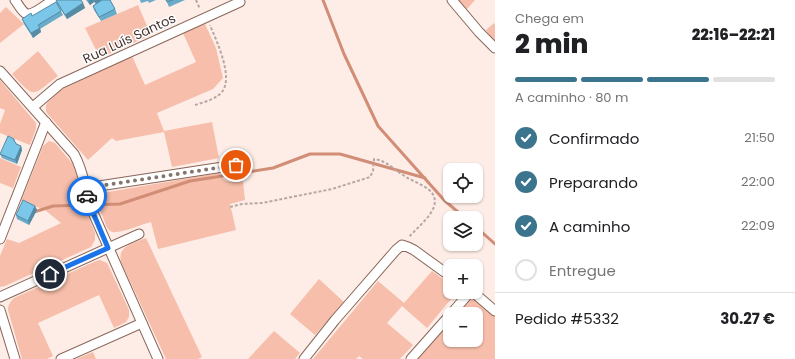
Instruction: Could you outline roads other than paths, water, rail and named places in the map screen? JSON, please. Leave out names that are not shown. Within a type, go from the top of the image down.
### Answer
[{"type":"street","points":[[15,0],[25,12],[29,14],[53,0]]},
{"type":"street","points":[[452,0],[479,32],[495,48]]},
{"type":"street","name":"Rua Luís Santos","points":[[33,107],[60,84],[240,2]]},
{"type":"street","points":[[0,71],[74,154],[82,171],[91,208],[158,359]]},
{"type":"street","points":[[0,239],[46,122]]},
{"type":"street","points":[[86,188],[236,165]]},
{"type":"street","points":[[0,297],[139,234]]},
{"type":"street","points":[[304,359],[335,320],[402,245],[414,250],[443,271]]},
{"type":"street","points":[[457,307],[465,299]]},
{"type":"street","points":[[480,299],[495,311]]},
{"type":"street","points":[[0,310],[4,336],[15,359]]},
{"type":"street","points":[[411,359],[443,322]]},
{"type":"street","points":[[61,359],[142,323]]},
{"type":"waterway","points":[[323,0],[344,54],[378,126],[444,200],[457,211]]},
{"type":"waterway","points":[[34,212],[53,206],[120,204],[190,181],[273,168],[310,154],[340,154],[425,178]]},
{"type":"waterway","points":[[483,233],[495,244]]}]
